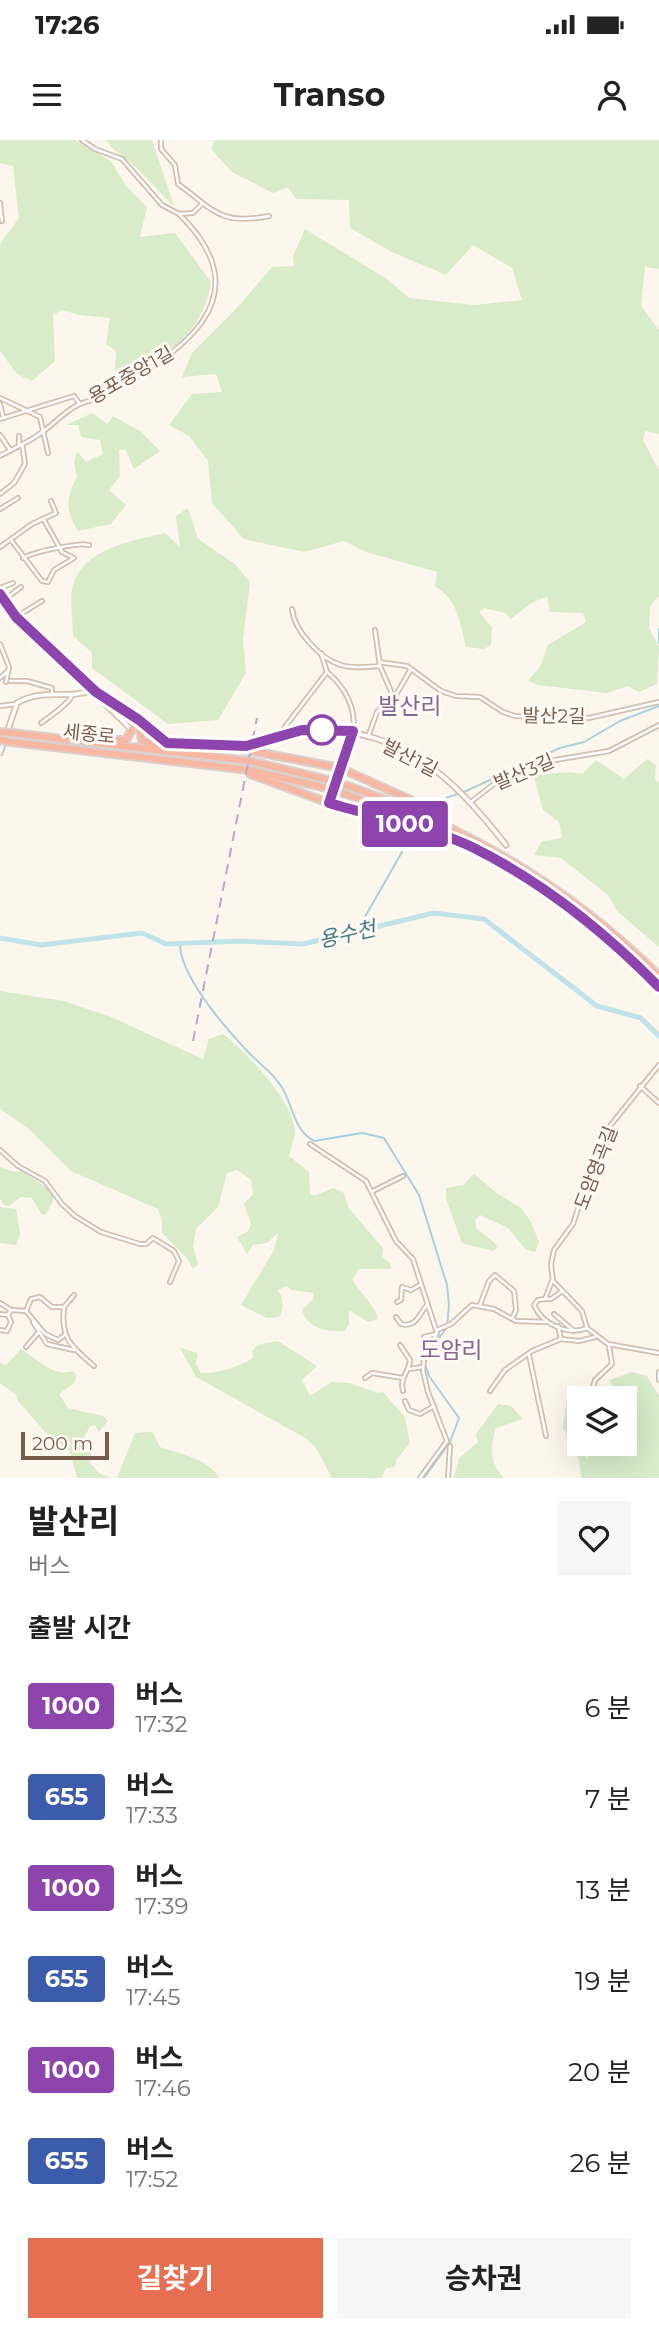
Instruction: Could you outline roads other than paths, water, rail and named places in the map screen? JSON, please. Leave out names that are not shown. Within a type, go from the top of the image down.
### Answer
[{"type":"highway","points":[[62,738],[122,740],[128,738],[131,728]]},
{"type":"highway","points":[[141,729],[142,741],[195,754]]},
{"type":"highway","name":"세종로","points":[[0,732],[261,764],[327,784],[339,792],[471,847],[526,879],[591,925],[659,987]]},
{"type":"highway","name":"세종로","points":[[0,740],[232,767],[327,784],[342,784],[432,816],[532,873],[593,917],[659,976]]},
{"type":"highway","points":[[226,746],[340,768],[413,801],[432,816]]},
{"type":"highway","points":[[232,767],[329,803],[403,820]]},
{"type":"street","name":"용포중앙1길","points":[[0,456],[44,432],[79,403],[101,397],[169,357],[209,316],[217,292],[212,264],[203,243],[179,214],[162,205],[122,159],[95,149],[82,140]]},
{"type":"street","points":[[161,140],[160,149],[175,165],[178,184],[189,190],[207,209],[230,219],[269,216]]},
{"type":"street","points":[[0,203],[2,221]]},
{"type":"street","points":[[179,214],[193,213],[202,204]]},
{"type":"street","points":[[0,404],[1,418],[30,411],[70,396],[74,396],[79,403]]},
{"type":"street","points":[[0,398],[40,418],[48,453]]},
{"type":"street","points":[[0,435],[10,450]]},
{"type":"street","points":[[0,494],[14,484],[25,464],[17,436]]},
{"type":"street","points":[[0,509],[18,498]]},
{"type":"street","points":[[0,547],[32,524],[56,513],[51,501]]},
{"type":"street","points":[[11,540],[46,583],[54,570],[74,558],[60,549],[44,520]]},
{"type":"street","points":[[23,558],[42,550],[60,549],[82,543],[89,545]]},
{"type":"street","points":[[0,588],[13,583]]},
{"type":"street","points":[[4,600],[21,587]]},
{"type":"street","points":[[0,594],[16,617],[95,691],[131,728],[141,729],[137,719],[95,691],[25,698],[16,704],[0,706]]},
{"type":"street","points":[[16,617],[42,601]]},
{"type":"street","name":"발산2길","points":[[292,609],[299,631],[341,666],[398,664],[411,669],[426,683],[441,691],[484,698],[492,706],[515,716],[589,718],[659,702]]},
{"type":"street","points":[[374,630],[380,664],[394,697]]},
{"type":"street","points":[[0,644],[8,671],[8,682],[27,681],[52,688],[52,694]]},
{"type":"street","name":"발산2길","points":[[319,650],[327,672],[340,683],[353,710],[353,731]]},
{"type":"street","name":"발산1길","points":[[368,737],[377,712],[394,697],[411,669]]},
{"type":"street","points":[[0,678],[8,671]]},
{"type":"street","points":[[278,736],[327,672]]},
{"type":"street","points":[[41,723],[53,711],[62,708],[73,695]]},
{"type":"street","points":[[0,751],[16,704]]},
{"type":"street","points":[[131,728],[131,722],[137,719]]},
{"type":"street","name":"발산3길","points":[[472,801],[497,781],[527,767],[555,758],[608,751],[659,725]]},
{"type":"street","name":"발산1길","points":[[141,729],[160,739],[178,744],[226,746],[246,746],[302,730],[353,731],[428,763],[472,801],[506,845]]},
{"type":"street","points":[[329,803],[353,731]]},
{"type":"street","name":"도암영곡길","points":[[545,1299],[546,1289],[552,1280],[554,1250],[573,1224],[588,1178],[603,1159],[610,1126],[659,1065]]},
{"type":"street","points":[[640,1086],[659,1103]]},
{"type":"street","points":[[310,1144],[362,1179],[373,1191],[380,1214],[396,1241],[411,1255],[428,1304],[436,1332],[422,1367],[447,1441],[420,1478]]},
{"type":"street","points":[[0,1150],[18,1166],[45,1181],[62,1204],[99,1231],[140,1244],[146,1244],[153,1238],[174,1251],[179,1261],[170,1282]]},
{"type":"street","points":[[373,1191],[403,1176]]},
{"type":"street","points":[[480,1305],[489,1281],[495,1275],[514,1291],[516,1310],[512,1319]]},
{"type":"street","points":[[552,1280],[582,1311],[587,1328],[595,1337],[608,1344],[659,1353]]},
{"type":"street","points":[[397,1302],[401,1300],[402,1287],[411,1290],[420,1285]]},
{"type":"street","points":[[547,1322],[534,1305],[538,1300],[551,1299],[561,1292]]},
{"type":"street","points":[[74,1295],[64,1307],[66,1334],[74,1350],[93,1366]]},
{"type":"street","points":[[26,1311],[31,1299],[37,1297],[52,1307],[64,1307]]},
{"type":"street","points":[[0,1303],[11,1310],[26,1311]]},
{"type":"street","points":[[396,1317],[401,1324],[409,1324],[421,1317],[428,1304]]},
{"type":"street","points":[[424,1337],[451,1324],[469,1307],[480,1305],[512,1319],[547,1322],[574,1331],[587,1328]]},
{"type":"street","points":[[0,1330],[7,1331],[11,1310]]},
{"type":"street","points":[[26,1311],[47,1344],[74,1350]]},
{"type":"street","points":[[0,1314],[8,1315]]},
{"type":"street","points":[[554,1314],[574,1331]]},
{"type":"street","points":[[33,1322],[54,1340],[66,1334]]},
{"type":"street","points":[[558,1326],[561,1339]]},
{"type":"street","points":[[26,1347],[38,1333]]},
{"type":"street","points":[[490,1391],[505,1370],[528,1354],[561,1339],[579,1341],[595,1337]]},
{"type":"street","points":[[593,1386],[595,1380],[612,1364],[608,1344]]},
{"type":"street","points":[[400,1345],[409,1357],[409,1369],[403,1378],[403,1391]]},
{"type":"street","points":[[528,1354],[546,1436]]},
{"type":"street","points":[[409,1369],[422,1367]]},
{"type":"street","points":[[365,1378],[372,1373],[403,1378]]},
{"type":"street","points":[[659,1373],[659,1380]]},
{"type":"street","points":[[405,1401],[409,1410],[420,1414],[434,1406]]},
{"type":"street","points":[[448,1478],[450,1446]]},
{"type":"waterway","points":[[659,629],[659,643]]},
{"type":"waterway","points":[[426,805],[466,791],[560,748],[584,742],[620,721],[659,706]]},
{"type":"waterway","points":[[365,930],[365,917],[415,829]]},
{"type":"waterway","name":"용수천","points":[[0,938],[41,945],[142,933],[166,944],[240,941],[303,944],[434,913],[484,919],[597,1006],[641,1018],[659,1036]]},
{"type":"waterway","points":[[180,943],[187,971],[196,987],[230,1032],[278,1082],[297,1124],[307,1136],[314,1141],[362,1133],[384,1138],[419,1195],[447,1285],[449,1305],[447,1327],[427,1355],[425,1364],[429,1376],[459,1418],[450,1442],[424,1478]]},
{"type":"railway","points":[[193,1041],[257,718]]},
{"type":"district","name":"발산리","points":[[410,706]]},
{"type":"district","name":"도암리","points":[[451,1350]]}]
